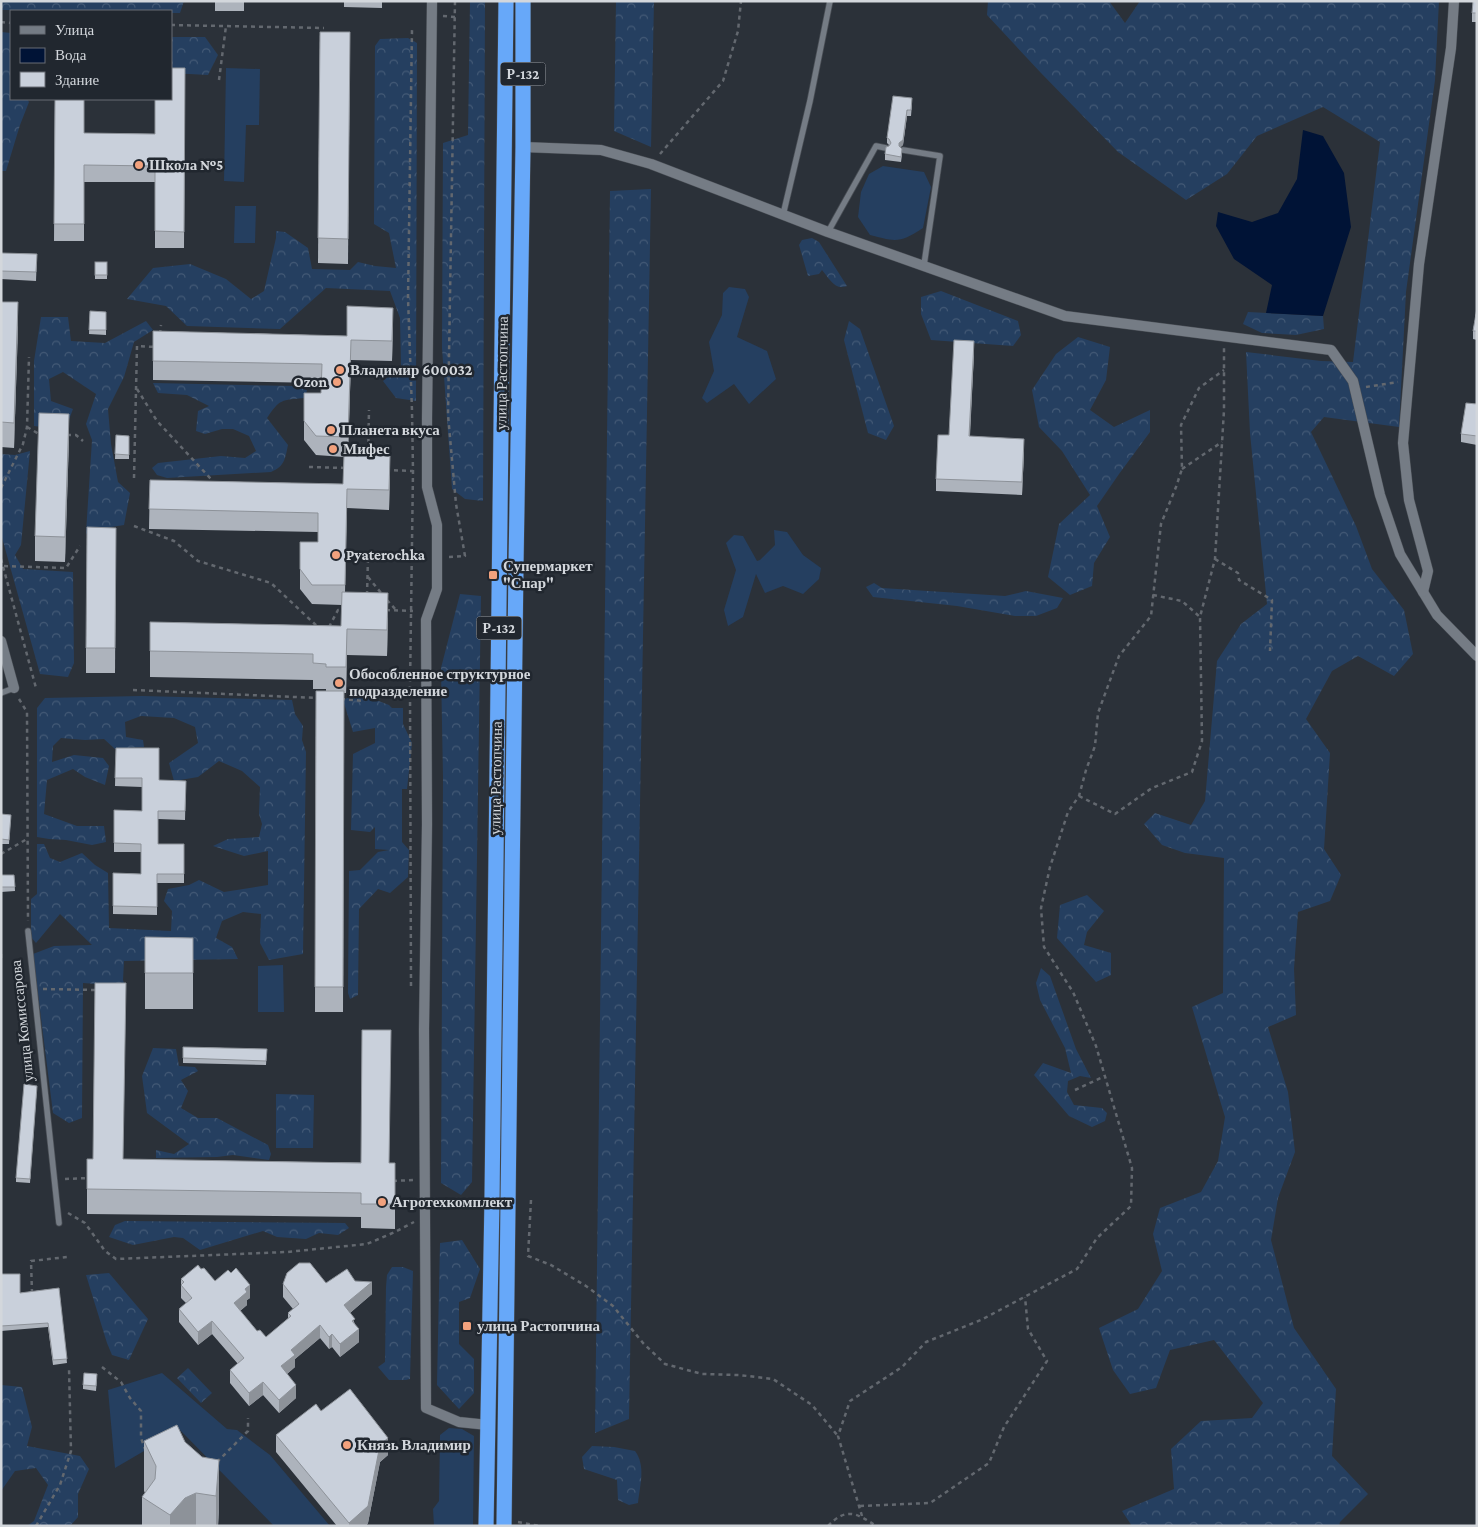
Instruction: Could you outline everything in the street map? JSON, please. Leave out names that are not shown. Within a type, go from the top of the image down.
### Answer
[{"type":"highway","name":"улица Растопчина","points":[[486,1526],[492,1200],[506,1]]},
{"type":"highway","name":"улица Растопчина","points":[[504,1523],[523,147],[523,1]]},
{"type":"street","points":[[432,1],[427,487],[437,524],[437,589],[426,620],[427,833],[424,1029],[426,1408],[459,1422],[488,1425]]},
{"type":"street","points":[[1423,592],[1428,571],[1408,500],[1403,443],[1419,264],[1451,48],[1454,1]]},
{"type":"street","points":[[523,147],[600,150],[651,164],[828,232],[1065,316],[1331,350],[1353,380],[1380,495],[1400,554],[1437,615],[1477,656]]},
{"type":"street","points":[[1,641],[14,688]]},
{"type":"lane","points":[[783,215],[810,101],[830,1]]},
{"type":"lane","points":[[828,232],[876,146],[886,148]]},
{"type":"lane","points":[[903,150],[940,156],[924,265]]},
{"type":"lane","points":[[1,694],[14,688]]},
{"type":"lane","name":"улица Комиссарова","points":[[28,931],[59,1222]]},
{"type":"path","points":[[455,1],[448,414],[456,504],[464,556]]},
{"type":"path","points":[[651,164],[723,81],[738,31],[741,1]]},
{"type":"path","points":[[172,25],[324,28]]},
{"type":"path","points":[[219,80],[226,26]]},
{"type":"path","points":[[411,990],[410,687],[413,471],[408,298],[412,30]]},
{"type":"path","points":[[159,340],[160,326]]},
{"type":"path","points":[[1080,796],[1115,814],[1152,788],[1192,772],[1202,741],[1200,617],[1215,559],[1224,410],[1224,336]]},
{"type":"path","points":[[134,478],[137,346],[158,347]]},
{"type":"path","points":[[1,488],[23,444],[27,427],[29,357]]},
{"type":"path","points":[[838,1436],[850,1400],[902,1367],[926,1342],[981,1320],[1076,1269],[1098,1238],[1131,1206],[1132,1168],[1096,1046],[1074,992],[1044,947],[1041,908],[1050,867],[1068,812],[1080,796],[1086,770],[1095,746],[1098,713],[1119,656],[1151,616],[1161,524],[1182,469],[1181,425],[1199,388],[1224,370]]},
{"type":"path","points":[[136,388],[157,421],[211,480]]},
{"type":"path","points":[[368,459],[369,410]]},
{"type":"path","points":[[27,427],[40,434]]},
{"type":"path","points":[[66,435],[76,435],[83,441]]},
{"type":"path","points":[[1182,469],[1222,442]]},
{"type":"path","points":[[309,467],[348,468]]},
{"type":"path","points":[[386,470],[427,471]]},
{"type":"path","points":[[134,526],[174,541],[198,561],[271,583],[325,633],[338,610],[348,610]]},
{"type":"path","points":[[3,566],[66,568],[80,546]]},
{"type":"path","points":[[367,601],[368,557]]},
{"type":"path","points":[[1,559],[36,688]]},
{"type":"path","points":[[1215,559],[1238,573],[1239,580],[1272,600],[1270,651]]},
{"type":"path","points":[[368,577],[396,610]]},
{"type":"path","points":[[1153,595],[1182,601],[1200,617]]},
{"type":"path","points":[[386,610],[429,611]]},
{"type":"path","points":[[14,688],[27,712],[28,931]]},
{"type":"path","points":[[133,690],[326,699]]},
{"type":"path","points":[[336,699],[365,701]]},
{"type":"path","points":[[1,854],[27,839]]},
{"type":"path","points":[[1,954],[1,961]]},
{"type":"path","points":[[33,988],[100,990]]},
{"type":"path","points":[[1075,1090],[1105,1076]]},
{"type":"path","points":[[54,1179],[96,1178]]},
{"type":"path","points":[[393,1180],[426,1180]]},
{"type":"path","points":[[426,1196],[439,1201],[477,1208],[477,1216]]},
{"type":"path","points":[[531,1200],[528,1256],[551,1265],[586,1286],[613,1306],[665,1364],[702,1374],[739,1375],[773,1379],[812,1405],[838,1436],[862,1516]]},
{"type":"path","points":[[58,1208],[85,1223],[105,1251],[116,1259],[288,1252],[367,1244],[395,1232],[426,1214]]},
{"type":"path","points":[[32,1294],[31,1260],[67,1258]]},
{"type":"path","points":[[859,1506],[930,1503],[989,1463],[1004,1427],[1047,1361],[1028,1329],[1025,1297]]},
{"type":"path","points":[[102,1367],[122,1382],[130,1398],[142,1411],[141,1438],[148,1455]]},
{"type":"path","points":[[36,1526],[60,1485],[71,1451],[69,1368]]},
{"type":"path","points":[[214,1465],[248,1431],[248,1418]]},
{"type":"path","points":[[828,1526],[835,1518],[852,1513],[862,1516],[876,1526]]},
{"type":"path","points":[[504,1523],[540,1526]]},
{"type":"green space","points":[[1,1],[184,1],[180,13],[172,13],[172,10],[1,10]]},
{"type":"green space","points":[[470,1],[485,1],[483,501],[465,499],[452,489],[442,348],[443,143],[468,135]]},
{"type":"green space","points":[[616,1],[654,1],[651,147],[614,131]]},
{"type":"green space","points":[[988,1],[1109,1],[1125,23],[1140,1],[1439,1],[1435,80],[1406,292],[1399,427],[1324,417],[1311,432],[1356,526],[1372,569],[1404,610],[1413,654],[1394,676],[1358,656],[1332,671],[1306,719],[1330,753],[1324,849],[1341,875],[1330,901],[1298,912],[1294,969],[1296,1015],[1268,1027],[1288,1092],[1295,1152],[1278,1198],[1271,1240],[1294,1328],[1336,1389],[1332,1456],[1368,1494],[1340,1522],[1339,1526],[1132,1526],[1122,1511],[1174,1489],[1171,1449],[1201,1421],[1252,1418],[1263,1403],[1214,1340],[1170,1350],[1156,1388],[1130,1394],[1113,1370],[1099,1328],[1138,1309],[1162,1271],[1153,1234],[1160,1208],[1201,1192],[1218,1161],[1225,1117],[1192,1007],[1223,993],[1224,858],[1185,853],[1162,845],[1144,824],[1155,813],[1191,825],[1205,801],[1217,661],[1241,624],[1267,604],[1250,433],[1246,352],[1321,361],[1353,362],[1380,142],[1323,107],[1257,136],[1227,174],[1186,200],[1118,152],[987,15]]},
{"type":"green space","points":[[1,32],[10,33],[10,100],[28,100],[29,102],[6,171],[1,171]]},
{"type":"green space","points":[[172,37],[205,37],[218,55],[208,75],[172,73]]},
{"type":"green space","points":[[408,38],[417,43],[416,401],[396,398],[383,381],[401,366],[400,318],[390,291],[326,288],[280,329],[187,326],[166,306],[127,299],[153,268],[190,264],[226,279],[251,299],[264,291],[276,231],[285,232],[308,248],[312,269],[350,270],[358,262],[396,268],[389,233],[374,224],[375,46],[380,39]]},
{"type":"green space","points":[[226,68],[260,69],[259,125],[246,125],[244,182],[224,181]]},
{"type":"green space","points":[[883,166],[924,172],[931,187],[923,228],[903,239],[892,240],[870,235],[858,217],[861,192],[869,174]]},
{"type":"green space","points":[[651,189],[629,1419],[595,1433],[610,191]]},
{"type":"green space","points":[[235,206],[256,206],[255,243],[234,243]]},
{"type":"green space","points":[[812,238],[819,242],[847,286],[839,287],[822,270],[819,274],[808,276],[799,245],[802,240]]},
{"type":"green space","points":[[729,287],[745,289],[749,297],[737,337],[767,351],[776,379],[749,404],[734,384],[707,403],[702,398],[714,371],[709,342],[722,315],[723,293]]},
{"type":"green space","points":[[941,291],[1018,321],[1021,335],[1013,346],[931,340],[921,314],[921,297]]},
{"type":"green space","points":[[1248,312],[1323,316],[1324,329],[1296,335],[1262,333],[1243,324]]},
{"type":"green space","points":[[41,317],[68,317],[71,341],[105,343],[146,321],[153,330],[134,342],[124,377],[108,409],[111,444],[118,482],[130,493],[124,525],[105,528],[94,544],[86,533],[92,440],[86,424],[96,394],[63,372],[49,379],[51,401],[73,409],[65,430],[34,426],[34,361]]},
{"type":"green space","points":[[849,321],[860,329],[894,426],[886,440],[868,433],[844,340]]},
{"type":"green space","points":[[1078,337],[1110,347],[1106,380],[1090,410],[1114,427],[1150,410],[1150,432],[1097,506],[1110,537],[1094,563],[1092,586],[1070,595],[1048,577],[1059,524],[1090,495],[1062,451],[1039,427],[1032,390],[1056,354]]},
{"type":"green space","points":[[153,383],[295,386],[307,390],[305,398],[291,399],[278,404],[267,418],[288,445],[284,462],[276,470],[271,472],[167,478],[157,475],[152,468],[158,463],[221,456],[245,458],[256,451],[249,436],[233,429],[222,429],[205,434],[196,431],[198,411],[209,406],[187,395],[158,393]]},
{"type":"green space","points":[[30,451],[21,545],[15,555],[23,569],[73,572],[74,663],[68,677],[40,674],[1,534],[1,454],[15,455]]},
{"type":"green space","points":[[774,530],[787,532],[803,555],[821,568],[819,579],[803,594],[783,586],[765,593],[756,574],[743,617],[728,626],[724,610],[736,570],[726,543],[734,535],[743,536],[757,561],[775,545]]},
{"type":"green space","points":[[874,583],[882,588],[1005,596],[1026,591],[1063,598],[1057,608],[1036,616],[1015,616],[957,606],[873,597],[866,587]]},
{"type":"green space","points":[[460,594],[481,596],[472,1182],[461,1195],[441,1183],[443,777],[441,668]]},
{"type":"green space","points":[[358,693],[389,705],[392,708],[403,708],[403,724],[412,743],[407,789],[402,789],[402,842],[409,850],[408,877],[390,893],[378,889],[359,909],[358,995],[350,999],[348,993],[349,871],[360,870],[378,852],[389,850],[375,849],[375,827],[370,832],[351,830],[353,754],[375,743],[375,728],[353,732],[343,700]]},
{"type":"green space","points":[[142,696],[292,700],[295,714],[303,726],[302,740],[306,752],[303,954],[269,960],[260,943],[261,914],[243,912],[222,921],[216,938],[232,947],[238,959],[124,961],[123,980],[125,986],[83,983],[82,1118],[69,1123],[53,1113],[33,954],[54,946],[92,945],[60,914],[36,943],[31,937],[31,899],[37,894],[37,844],[44,844],[50,858],[60,862],[82,853],[95,865],[108,873],[109,928],[171,931],[172,911],[164,901],[168,889],[189,885],[199,880],[224,892],[268,885],[268,851],[244,856],[213,846],[228,839],[259,837],[262,824],[259,814],[260,787],[242,771],[219,761],[198,777],[174,781],[169,763],[198,743],[195,727],[174,718],[141,716],[125,722],[126,737],[143,740],[144,747],[115,749],[104,739],[61,738],[53,746],[52,762],[74,755],[103,758],[109,766],[105,785],[85,777],[73,769],[47,780],[44,814],[77,826],[104,826],[106,842],[92,845],[37,837],[37,708],[45,698]]},
{"type":"green space","points":[[1087,895],[1104,911],[1087,932],[1084,945],[1111,953],[1111,975],[1096,982],[1057,938],[1060,905]]},
{"type":"green space","points":[[283,965],[284,1012],[258,1012],[258,966]]},
{"type":"green space","points":[[1041,968],[1050,976],[1076,1049],[1091,1078],[1080,1076],[1068,1081],[1067,1092],[1074,1105],[1102,1108],[1107,1113],[1105,1121],[1092,1127],[1069,1116],[1034,1075],[1043,1063],[1071,1073],[1065,1048],[1040,1000],[1036,983]]},
{"type":"green space","points":[[153,1048],[176,1049],[179,1066],[195,1067],[198,1071],[181,1080],[188,1091],[181,1108],[198,1118],[217,1118],[268,1145],[271,1154],[269,1160],[233,1155],[156,1158],[156,1150],[174,1154],[189,1144],[147,1113],[142,1076]]},
{"type":"green space","points":[[276,1094],[314,1095],[313,1148],[276,1148]]},
{"type":"green space","points":[[125,1221],[345,1223],[349,1228],[338,1235],[319,1233],[306,1239],[277,1237],[263,1231],[200,1250],[183,1238],[174,1237],[133,1245],[109,1237],[115,1225]]},
{"type":"green space","points":[[462,1240],[480,1269],[470,1298],[459,1302],[459,1344],[474,1359],[474,1393],[459,1409],[437,1385],[440,1243]]},
{"type":"green space","points":[[392,1267],[403,1267],[413,1271],[410,1379],[406,1380],[389,1380],[378,1367],[385,1362],[386,1287],[387,1275]]},
{"type":"green space","points":[[109,1273],[148,1319],[129,1360],[112,1355],[86,1275]]},
{"type":"green space","points":[[188,1368],[212,1393],[201,1403],[177,1378]]},
{"type":"green space","points":[[162,1373],[227,1429],[237,1430],[270,1455],[330,1526],[274,1526],[180,1430],[115,1468],[108,1390]]},
{"type":"green space","points":[[1,1385],[22,1387],[32,1427],[27,1446],[80,1456],[89,1469],[78,1494],[78,1517],[70,1526],[27,1526],[34,1521],[48,1485],[36,1468],[15,1471],[1,1491]]},
{"type":"green space","points":[[449,1428],[462,1429],[474,1436],[473,1526],[434,1526],[433,1509],[439,1501],[440,1435]]},
{"type":"green space","points":[[592,1446],[614,1447],[635,1451],[641,1469],[638,1503],[629,1505],[618,1500],[617,1480],[584,1469],[582,1457]]},
{"type":"water","points":[[1303,130],[1323,136],[1344,173],[1351,227],[1323,316],[1266,313],[1272,285],[1234,259],[1216,226],[1218,212],[1252,222],[1278,213],[1297,179]]},
{"type":"building","points":[[1473,1],[1477,1],[1477,13],[1472,13]]},
{"type":"building","points":[[320,32],[350,32],[348,239],[318,238]]},
{"type":"building","points":[[172,68],[185,68],[184,232],[155,231],[155,166],[84,165],[84,224],[54,224],[55,100],[84,100],[84,133],[155,134],[155,100],[172,100]]},
{"type":"building","points":[[893,96],[912,98],[911,110],[907,110],[903,140],[899,143],[902,149],[901,157],[885,154],[886,147],[891,143],[887,138]]},
{"type":"building","points":[[1,253],[37,254],[36,272],[1,271]]},
{"type":"building","points":[[95,262],[107,262],[107,275],[95,275]]},
{"type":"building","points":[[1,302],[18,302],[14,423],[1,422]]},
{"type":"building","points":[[347,306],[393,308],[392,341],[351,340],[348,437],[316,436],[304,421],[304,393],[321,393],[322,364],[153,361],[153,331],[347,336]]},
{"type":"building","points":[[1477,308],[1477,331],[1473,331]]},
{"type":"building","points":[[90,311],[106,312],[106,330],[89,330]]},
{"type":"building","points":[[954,340],[974,341],[969,436],[1024,439],[1022,482],[936,479],[938,435],[949,435]]},
{"type":"building","points":[[1466,403],[1477,404],[1477,436],[1461,434]]},
{"type":"building","points":[[39,413],[69,414],[65,537],[35,536]]},
{"type":"building","points":[[116,435],[129,436],[129,455],[115,454]]},
{"type":"building","points":[[344,455],[390,456],[389,490],[347,489],[345,585],[312,585],[300,569],[300,542],[318,542],[318,513],[149,509],[150,480],[343,484]]},
{"type":"building","points":[[87,527],[116,528],[115,648],[86,648]]},
{"type":"building","points":[[342,592],[388,593],[387,630],[347,629],[346,667],[326,667],[326,664],[313,663],[313,654],[150,651],[150,622],[341,626]]},
{"type":"building","points":[[316,691],[344,691],[343,987],[315,987]]},
{"type":"building","points":[[116,748],[159,748],[159,780],[186,781],[185,811],[158,811],[158,844],[184,844],[184,874],[157,874],[157,907],[113,906],[113,873],[141,874],[141,844],[114,843],[114,810],[142,811],[142,778],[115,778]]},
{"type":"building","points":[[1,814],[11,815],[9,840],[1,839]]},
{"type":"building","points":[[1,875],[14,875],[15,887],[1,887]]},
{"type":"building","points":[[145,937],[193,938],[193,973],[145,973]]},
{"type":"building","points":[[95,983],[126,983],[123,1159],[361,1163],[362,1030],[391,1030],[389,1163],[395,1163],[395,1204],[361,1204],[361,1193],[87,1189],[87,1159],[93,1159]]},
{"type":"building","points":[[183,1047],[267,1049],[266,1061],[183,1058]]},
{"type":"building","points":[[24,1084],[37,1086],[30,1179],[16,1178]]},
{"type":"building","points":[[299,1263],[310,1263],[326,1283],[347,1269],[355,1281],[372,1282],[344,1305],[355,1319],[352,1321],[359,1329],[340,1344],[332,1334],[329,1337],[320,1325],[291,1350],[295,1355],[281,1366],[296,1385],[279,1400],[263,1382],[249,1393],[230,1370],[244,1358],[212,1321],[198,1332],[179,1309],[192,1298],[181,1285],[184,1282],[181,1279],[198,1265],[201,1269],[204,1268],[215,1281],[228,1270],[231,1273],[236,1268],[250,1285],[245,1289],[247,1292],[234,1303],[257,1331],[260,1330],[266,1337],[291,1316],[288,1313],[299,1304],[283,1284],[287,1273]]},
{"type":"building","points":[[1,1274],[20,1274],[20,1293],[59,1288],[67,1359],[53,1360],[48,1323],[1,1326]]},
{"type":"building","points":[[84,1373],[97,1374],[96,1386],[83,1385]]},
{"type":"building","points":[[350,1389],[388,1438],[380,1445],[368,1506],[349,1523],[276,1435],[316,1404],[321,1411]]},
{"type":"building","points":[[177,1425],[185,1442],[202,1457],[219,1460],[216,1496],[196,1493],[185,1498],[170,1515],[142,1497],[155,1479],[156,1466],[144,1441]]},
{"type":"place","name":"Школа №5","points":[[139,165]]},
{"type":"place","name":"Владимир 600032","points":[[340,370]]},
{"type":"place","name":"Ozon","points":[[337,382]]},
{"type":"place","name":"Планета вкуса","points":[[331,430]]},
{"type":"place","name":"Мифес","points":[[333,449]]},
{"type":"place","name":"Pyaterochka","points":[[336,555]]},
{"type":"place","name":"Супермаркет \"Спар\"","points":[[493,575]]},
{"type":"place","name":"Обособленное структурное подразделение","points":[[339,683]]},
{"type":"place","name":"Агротехкомплект","points":[[382,1202]]},
{"type":"place","name":"улица Растопчина","points":[[467,1326]]},
{"type":"place","name":"Князь Владимир","points":[[347,1445]]}]
